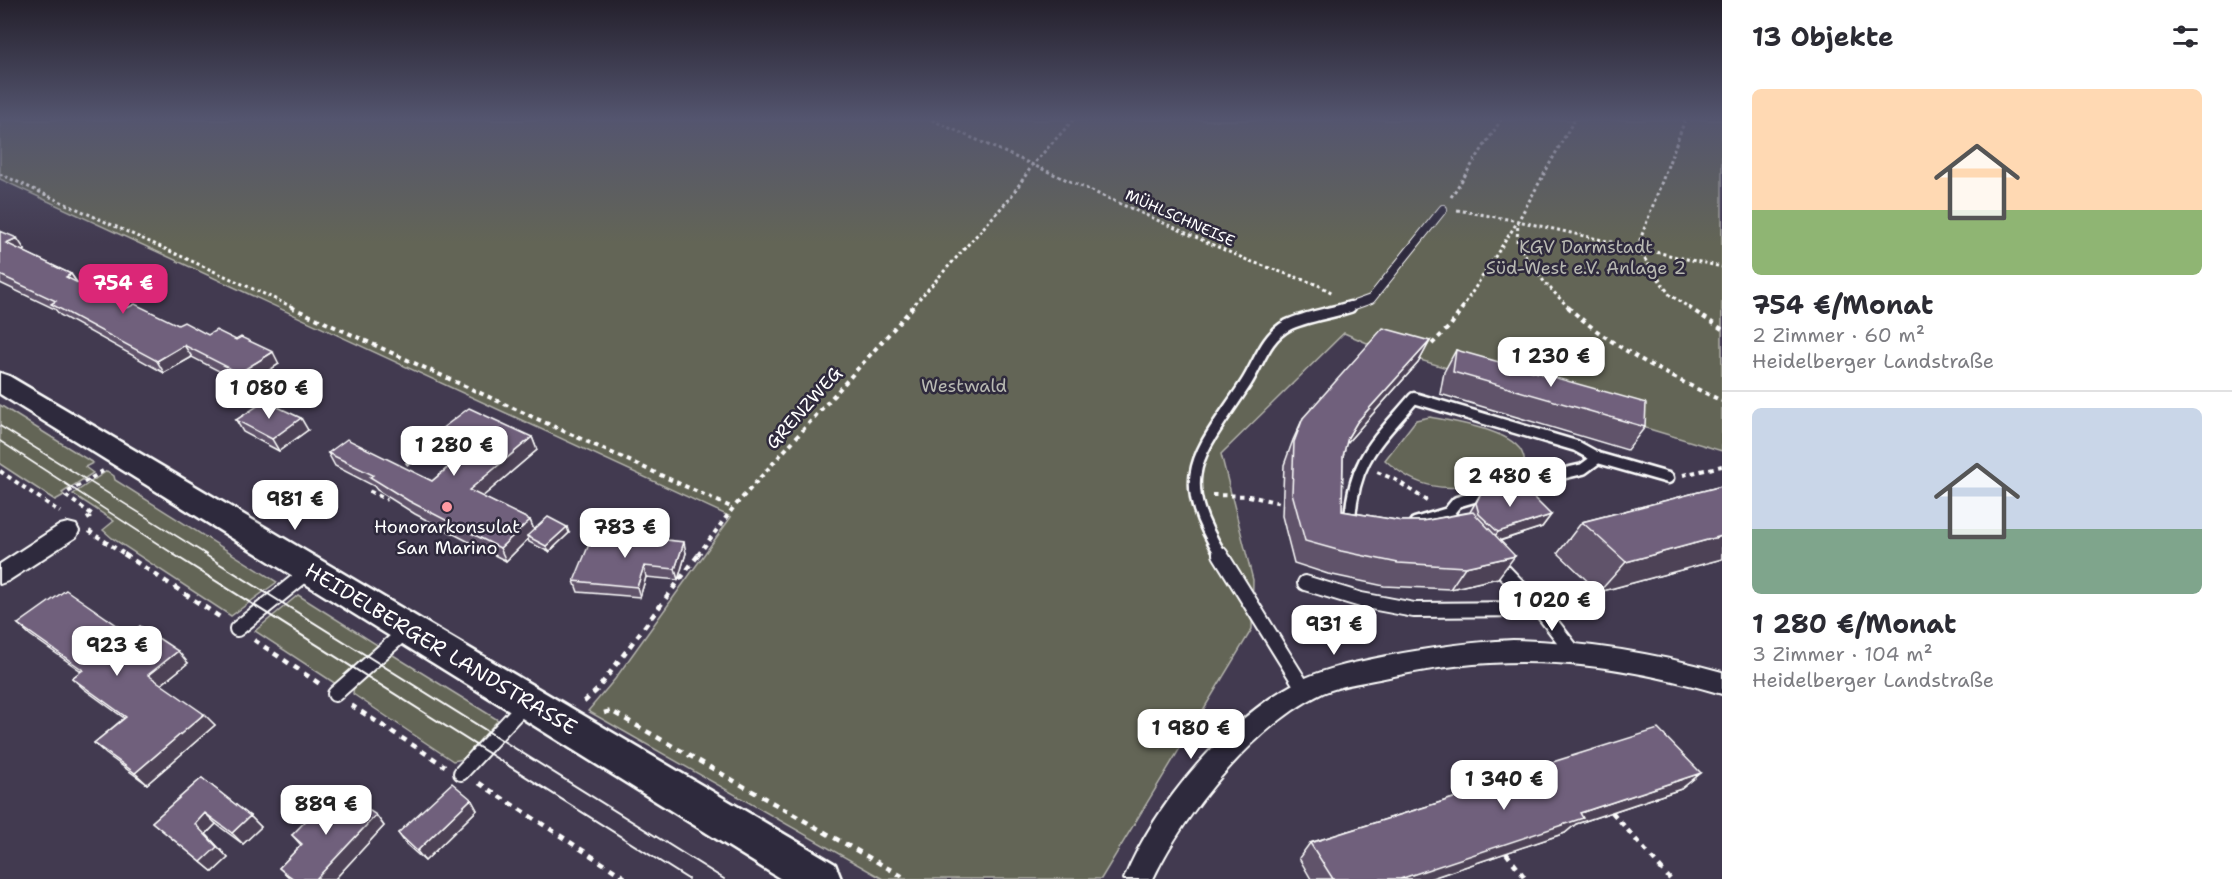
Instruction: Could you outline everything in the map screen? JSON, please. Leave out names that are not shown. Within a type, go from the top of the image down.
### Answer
[{"type":"street","name":"HEIDELBERGER LANDSTRASSE","points":[[0,382],[820,879]]},
{"type":"street","points":[[0,575],[69,524]]},
{"type":"street","points":[[1138,879],[1170,822],[1199,783],[1247,734],[1305,691],[1341,677],[1444,655],[1504,650],[1603,657],[1722,683]]},
{"type":"lane","points":[[1305,691],[1207,532],[1194,495],[1197,462],[1214,429],[1247,382],[1267,343],[1288,325],[1371,299],[1443,209]]},
{"type":"lane","points":[[1364,523],[1350,521],[1352,484],[1359,465],[1414,398],[1576,446],[1598,458],[1668,478]]},
{"type":"lane","points":[[1399,526],[1448,513],[1457,502],[1514,485],[1583,469],[1598,458]]},
{"type":"lane","points":[[1448,513],[1471,537]]},
{"type":"lane","points":[[1487,553],[1540,609],[1575,655]]},
{"type":"lane","points":[[237,629],[310,570]]},
{"type":"lane","points":[[1305,583],[1361,600],[1414,610],[1540,609]]},
{"type":"lane","points":[[335,694],[407,629]]},
{"type":"lane","points":[[461,773],[527,701]]},
{"type":"path","name":"MÜHLSCHNEISE","points":[[1029,161],[1247,260],[1318,285],[1354,305]]},
{"type":"path","points":[[1474,161],[1443,209],[1518,221],[1722,267]]},
{"type":"path","points":[[1432,344],[1451,325],[1518,221],[1551,161]]},
{"type":"path","points":[[1637,248],[1670,161]]},
{"type":"path","name":"GRENZWEG","points":[[565,723],[597,690],[733,508],[1010,198],[1034,163]]},
{"type":"path","points":[[0,174],[733,508]]},
{"type":"path","points":[[1518,221],[1516,243],[1555,294],[1607,339],[1662,372],[1722,401]]},
{"type":"path","points":[[1637,248],[1670,295],[1722,329]]},
{"type":"path","points":[[396,472],[429,446],[467,464]]},
{"type":"path","points":[[124,458],[68,492],[66,496],[93,515],[79,524],[441,765],[461,773],[627,879]]},
{"type":"path","points":[[1359,465],[1396,480],[1448,513]]},
{"type":"path","points":[[1668,478],[1722,466]]},
{"type":"path","points":[[0,471],[69,524]]},
{"type":"path","points":[[387,478],[370,492],[387,500]]},
{"type":"path","points":[[1194,495],[1249,496],[1291,505]]},
{"type":"path","points":[[565,723],[611,711],[907,879]]},
{"type":"path","points":[[1612,812],[1670,879]]},
{"type":"path","points":[[1506,853],[1526,879]]},
{"type":"green space","name":"Westwald","points":[[0,161],[1722,161],[1722,451],[1374,346],[1344,333],[1221,454],[1253,580],[1252,629],[1101,879],[883,879],[588,711],[615,679],[731,517],[0,179]]},
{"type":"green space","points":[[0,405],[93,463],[85,467],[93,473],[55,500],[0,464]]},
{"type":"green space","points":[[1430,417],[1482,428],[1508,439],[1518,446],[1524,458],[1525,469],[1507,480],[1458,487],[1432,486],[1409,477],[1385,460],[1416,420]]},
{"type":"green space","points":[[107,471],[114,476],[115,480],[277,582],[231,616],[103,530],[114,521],[73,494]]},
{"type":"green space","points":[[298,595],[379,646],[336,684],[255,631]]},
{"type":"green space","points":[[393,655],[498,720],[463,759],[453,761],[353,694],[354,685],[384,658]]},
{"type":"building","points":[[0,231],[17,238],[6,243],[71,274],[66,277],[127,308],[135,304],[178,325],[184,322],[208,335],[216,330],[236,340],[241,337],[273,352],[239,373],[184,345],[157,361],[51,304],[56,301],[0,275]]},
{"type":"building","points":[[1383,328],[1430,341],[1357,422],[1348,437],[1343,456],[1342,511],[1402,521],[1423,521],[1473,512],[1515,556],[1465,567],[1398,563],[1305,541],[1292,493],[1294,442],[1303,418]]},
{"type":"building","points":[[1456,350],[1646,403],[1645,427],[1453,372]]},
{"type":"building","points":[[265,401],[301,418],[272,439],[236,420]]},
{"type":"building","points":[[469,408],[532,437],[469,490],[530,520],[500,548],[409,501],[370,477],[373,475],[328,453],[347,439],[432,481],[469,450],[436,433]]},
{"type":"building","points":[[1521,485],[1551,515],[1498,532],[1479,514],[1476,503],[1481,493]]},
{"type":"building","points":[[1722,486],[1722,536],[1626,562],[1582,522]]},
{"type":"building","points":[[548,517],[567,527],[546,546],[527,536]]},
{"type":"building","points":[[594,532],[684,542],[675,569],[644,566],[637,587],[574,581]]},
{"type":"building","points":[[66,590],[130,634],[140,626],[178,651],[148,675],[204,714],[135,773],[94,743],[126,717],[72,678],[83,670],[18,624]]},
{"type":"building","points":[[1658,729],[1701,773],[1580,813],[1583,818],[1400,879],[1333,879],[1310,843],[1543,770],[1540,766]]},
{"type":"building","points":[[202,778],[250,816],[232,833],[205,813],[195,824],[217,847],[201,862],[152,822]]},
{"type":"building","points":[[452,783],[471,799],[417,851],[398,833]]},
{"type":"building","points":[[337,789],[376,815],[316,879],[294,879],[279,868],[302,844],[292,835]]},
{"type":"tram line","points":[[0,426],[207,555]]},
{"type":"tram line","points":[[0,441],[175,555]]},
{"type":"tram line","points":[[173,554],[688,879]]},
{"type":"tram line","points":[[204,554],[724,879]]},
{"type":"place","name":"Honorarkonsulat San Marino","points":[[447,507]]},
{"type":"park label","name":"KGV Darmstadt Süd-West e.V. Anlage 2","points":[[1586,257]]}]
